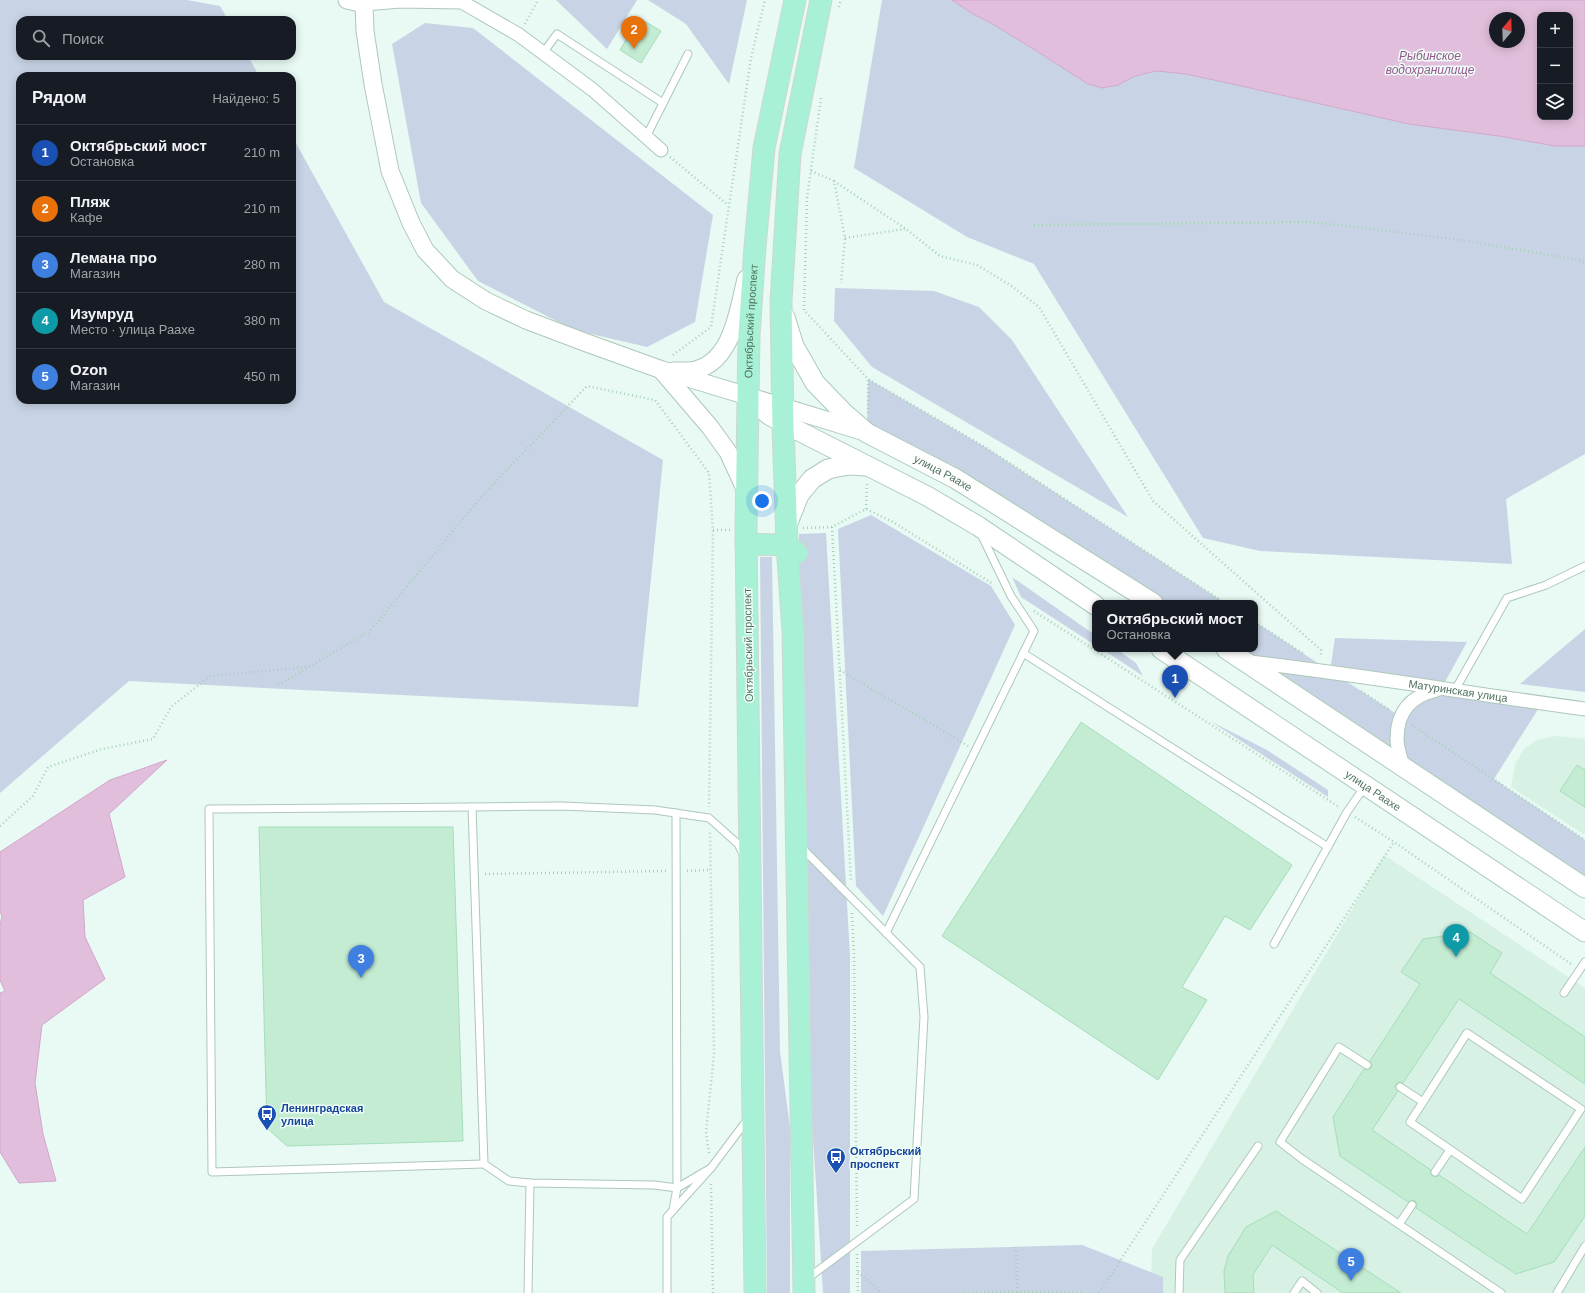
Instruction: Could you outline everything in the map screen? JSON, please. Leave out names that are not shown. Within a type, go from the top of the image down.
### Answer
[{"type":"main road","name":"Октябрьский проспект","points":[[755,1293],[746,544],[749,335],[754,247],[764,148],[794,0]]},
{"type":"main road","points":[[804,1287],[794,701],[806,682],[801,566],[800,559],[786,537],[782,414],[781,301],[790,154],[821,0]]},
{"type":"main road","name":"улица Раахе","points":[[781,301],[794,346],[815,383],[845,414],[867,433],[956,480],[1148,600]]},
{"type":"main road","points":[[748,396],[769,415],[782,414],[868,466],[927,496],[978,526],[1092,603]]},
{"type":"main road","points":[[786,537],[799,495],[812,478],[828,469],[848,465],[868,466]]},
{"type":"main road","points":[[746,544],[786,537]]},
{"type":"main road","name":"улица Раахе","points":[[1165,652],[1585,932]]},
{"type":"main road","points":[[1231,652],[1585,888]]},
{"type":"street","points":[[347,0],[364,4],[401,0],[462,2],[519,35],[593,90],[661,150]]},
{"type":"street","points":[[364,4],[365,31],[373,84],[390,171],[410,223],[425,250],[452,279],[486,301],[526,320],[691,371],[709,364],[722,351],[732,336],[754,247]]},
{"type":"street","points":[[666,364],[748,396]]},
{"type":"street","points":[[666,364],[728,452],[747,492]]},
{"type":"street","points":[[782,414],[867,433]]},
{"type":"street","name":"Матуринская улица","points":[[1246,662],[1331,671],[1441,689],[1585,709]]},
{"type":"street","points":[[1402,767],[1397,740],[1401,717],[1412,701],[1423,693],[1441,689]]},
{"type":"lane","points":[[543,53],[557,34],[663,103]]},
{"type":"lane","points":[[646,137],[688,54]]},
{"type":"lane","points":[[886,933],[1034,631],[1011,596],[978,526]]},
{"type":"lane","points":[[1455,690],[1507,598],[1546,585],[1585,566]]},
{"type":"lane","points":[[1023,653],[1328,847]]},
{"type":"lane","points":[[1274,944],[1347,812],[1365,786]]},
{"type":"lane","points":[[711,1168],[677,1188],[654,1185],[530,1184],[509,1181],[484,1164],[212,1172],[209,809],[562,806],[655,810],[709,818],[738,844],[750,868]]},
{"type":"lane","points":[[472,807],[484,1164]]},
{"type":"lane","points":[[673,1210],[677,1188],[676,813]]},
{"type":"lane","points":[[796,841],[920,967],[924,1017],[914,1199],[804,1287]]},
{"type":"lane","points":[[1564,993],[1585,962]]},
{"type":"lane","points":[[1467,1033],[1581,1109],[1522,1199],[1410,1122],[1423,1102],[1467,1033]]},
{"type":"lane","points":[[1367,1065],[1339,1047],[1280,1142],[1302,1160],[1501,1293]]},
{"type":"lane","points":[[1400,1087],[1423,1102]]},
{"type":"lane","points":[[667,1293],[667,1217],[711,1168],[753,1113]]},
{"type":"lane","points":[[1180,1293],[1180,1260],[1258,1146]]},
{"type":"lane","points":[[1435,1172],[1450,1150]]},
{"type":"lane","points":[[528,1293],[530,1184]]},
{"type":"lane","points":[[1399,1224],[1412,1205]]},
{"type":"lane","points":[[1556,1293],[1585,1246]]},
{"type":"lane","points":[[1294,1293],[1302,1281],[1317,1293]]},
{"type":"path","points":[[519,35],[538,0]]},
{"type":"path","points":[[666,364],[711,327],[751,58],[765,0]]},
{"type":"path","points":[[822,92],[807,198],[804,310],[868,379],[985,447],[1220,600]]},
{"type":"path","points":[[661,150],[728,205]]},
{"type":"path","points":[[811,171],[834,181],[906,229],[940,256],[977,265],[1010,285],[1038,307],[1153,501],[1321,650],[1322,666],[1331,671]]},
{"type":"path","points":[[834,181],[845,238],[841,283]]},
{"type":"path","points":[[1034,225],[1312,222],[1461,240],[1579,260],[1585,263]]},
{"type":"path","points":[[845,238],[906,229]]},
{"type":"path","points":[[867,433],[868,379]]},
{"type":"path","points":[[278,685],[370,631],[483,495],[587,386],[655,400],[709,473],[713,530],[709,818],[714,1054],[706,1132],[711,1168],[713,1293]]},
{"type":"path","points":[[832,526],[866,509],[892,522],[1092,648]]},
{"type":"path","points":[[1258,624],[1308,657]]},
{"type":"path","points":[[1098,652],[1394,842],[1580,970]]},
{"type":"path","points":[[0,826],[33,796],[48,767],[102,749],[153,739],[171,707],[210,676],[309,667]]},
{"type":"path","points":[[840,670],[975,750]]},
{"type":"path","points":[[1356,688],[1585,840]]},
{"type":"path","points":[[1099,1293],[1394,842]]},
{"type":"path","points":[[474,874],[710,870]]},
{"type":"path","points":[[1016,1247],[1017,1292]]},
{"type":"path","points":[[857,1272],[882,1293]]},
{"type":"path","points":[[964,1293],[1082,1293]]},
{"type":"shaded area","points":[[0,0],[187,0],[220,6],[226,16],[16,16],[16,60],[250,60],[257,72],[16,72],[16,404],[296,404],[296,143],[384,302],[663,460],[638,707],[129,681],[0,793]]},
{"type":"shaded area","points":[[556,0],[637,0],[607,49]]},
{"type":"shaded area","points":[[648,0],[747,0],[729,84],[686,24]]},
{"type":"shaded area","points":[[882,0],[952,0],[1088,84],[1102,88],[1118,85],[1133,77],[1157,71],[1186,74],[1409,124],[1499,136],[1555,146],[1585,146],[1585,454],[1506,499],[1512,564],[1260,551],[1203,538],[1034,264],[967,237],[854,168]]},
{"type":"shaded area","points":[[425,23],[473,28],[713,215],[695,322],[647,347],[574,330],[478,281],[421,203],[392,44]]},
{"type":"shaded area","points":[[835,288],[934,291],[979,307],[1012,340],[1128,517],[872,367],[834,321]]},
{"type":"shaded area","points":[[868,379],[985,447],[1220,600],[1148,600],[867,433]]},
{"type":"shaded area","points":[[871,515],[991,586],[1015,625],[883,916],[856,886],[838,529]]},
{"type":"shaded area","points":[[826,533],[850,956],[850,1293],[823,1293],[804,998],[799,534]]},
{"type":"shaded area","points":[[760,557],[772,557],[780,1051],[790,1128],[790,1293],[767,1293]]},
{"type":"shaded area","points":[[1012,577],[1092,633],[1092,643],[1021,597]]},
{"type":"shaded area","points":[[1258,624],[1330,671],[1335,638],[1467,642],[1441,689],[1542,703],[1494,779],[1585,840],[1585,888],[1231,652],[1258,652]],"holes":[[[1332,672],[1439,689],[1401,717]]]},
{"type":"shaded area","points":[[1585,629],[1585,692],[1520,684]]},
{"type":"shaded area","points":[[1107,652],[1120,652],[1136,663],[1143,676]]},
{"type":"shaded area","points":[[1210,721],[1267,750],[1328,790],[1328,797]]},
{"type":"shaded area","points":[[1555,736],[1585,739],[1585,835],[1511,787],[1515,764],[1525,748],[1537,740]]},
{"type":"shaded area","points":[[1384,855],[1585,988],[1585,1293],[1151,1293],[1152,1249]]},
{"type":"shaded area","points":[[1082,1245],[1163,1277],[1163,1293],[861,1293],[861,1251]]},
{"type":"water","name":"Рыбинское водохранилище","points":[[952,0],[1585,0],[1585,146],[1555,146],[1499,136],[1409,124],[1186,74],[1157,71],[1133,77],[1118,85],[1102,88],[1088,84],[991,23],[973,14]]},
{"type":"water","points":[[167,760],[109,814],[125,877],[83,900],[85,937],[105,979],[42,1025],[35,1083],[43,1134],[56,1181],[19,1183],[0,1152],[0,993],[5,991],[0,980],[0,926],[2,915],[0,913],[0,852],[110,780]]},
{"type":"building","points":[[639,18],[661,31],[641,63],[620,50]]},
{"type":"building","points":[[1081,722],[1292,865],[1250,930],[1225,916],[1182,987],[1207,1000],[1158,1080],[942,936]]},
{"type":"building","points":[[1577,765],[1585,770],[1585,807],[1560,791]]},
{"type":"building","points":[[259,827],[453,827],[463,1141],[287,1146],[267,1128]]},
{"type":"building","points":[[1470,932],[1502,953],[1490,973],[1585,1037],[1585,1084],[1459,999],[1403,1083],[1400,1082],[1396,1084],[1395,1087],[1398,1091],[1372,1130],[1431,1170],[1430,1174],[1437,1177],[1439,1175],[1527,1234],[1585,1147],[1585,1216],[1554,1262],[1516,1274],[1416,1208],[1417,1205],[1415,1201],[1412,1200],[1408,1202],[1340,1156],[1333,1117],[1364,1069],[1367,1070],[1371,1068],[1372,1065],[1370,1061],[1420,984],[1401,972],[1423,939]]},
{"type":"building","points":[[1276,1211],[1401,1293],[1343,1293],[1272,1245],[1253,1275],[1254,1293],[1225,1293],[1224,1271],[1228,1256],[1246,1227]]},
{"type":"place","name":"Пляж","points":[[634,49]]},
{"type":"place","name":"Октябрьский мост","points":[[1175,698]]},
{"type":"place","name":"Изумруд","points":[[1456,957]]},
{"type":"place","name":"Лемана про","points":[[361,978]]},
{"type":"place","name":"Ленинградская улица","points":[[267,1131]]},
{"type":"place","name":"Октябрьский проспект","points":[[836,1174]]},
{"type":"place","name":"Ozon","points":[[1351,1281]]}]
